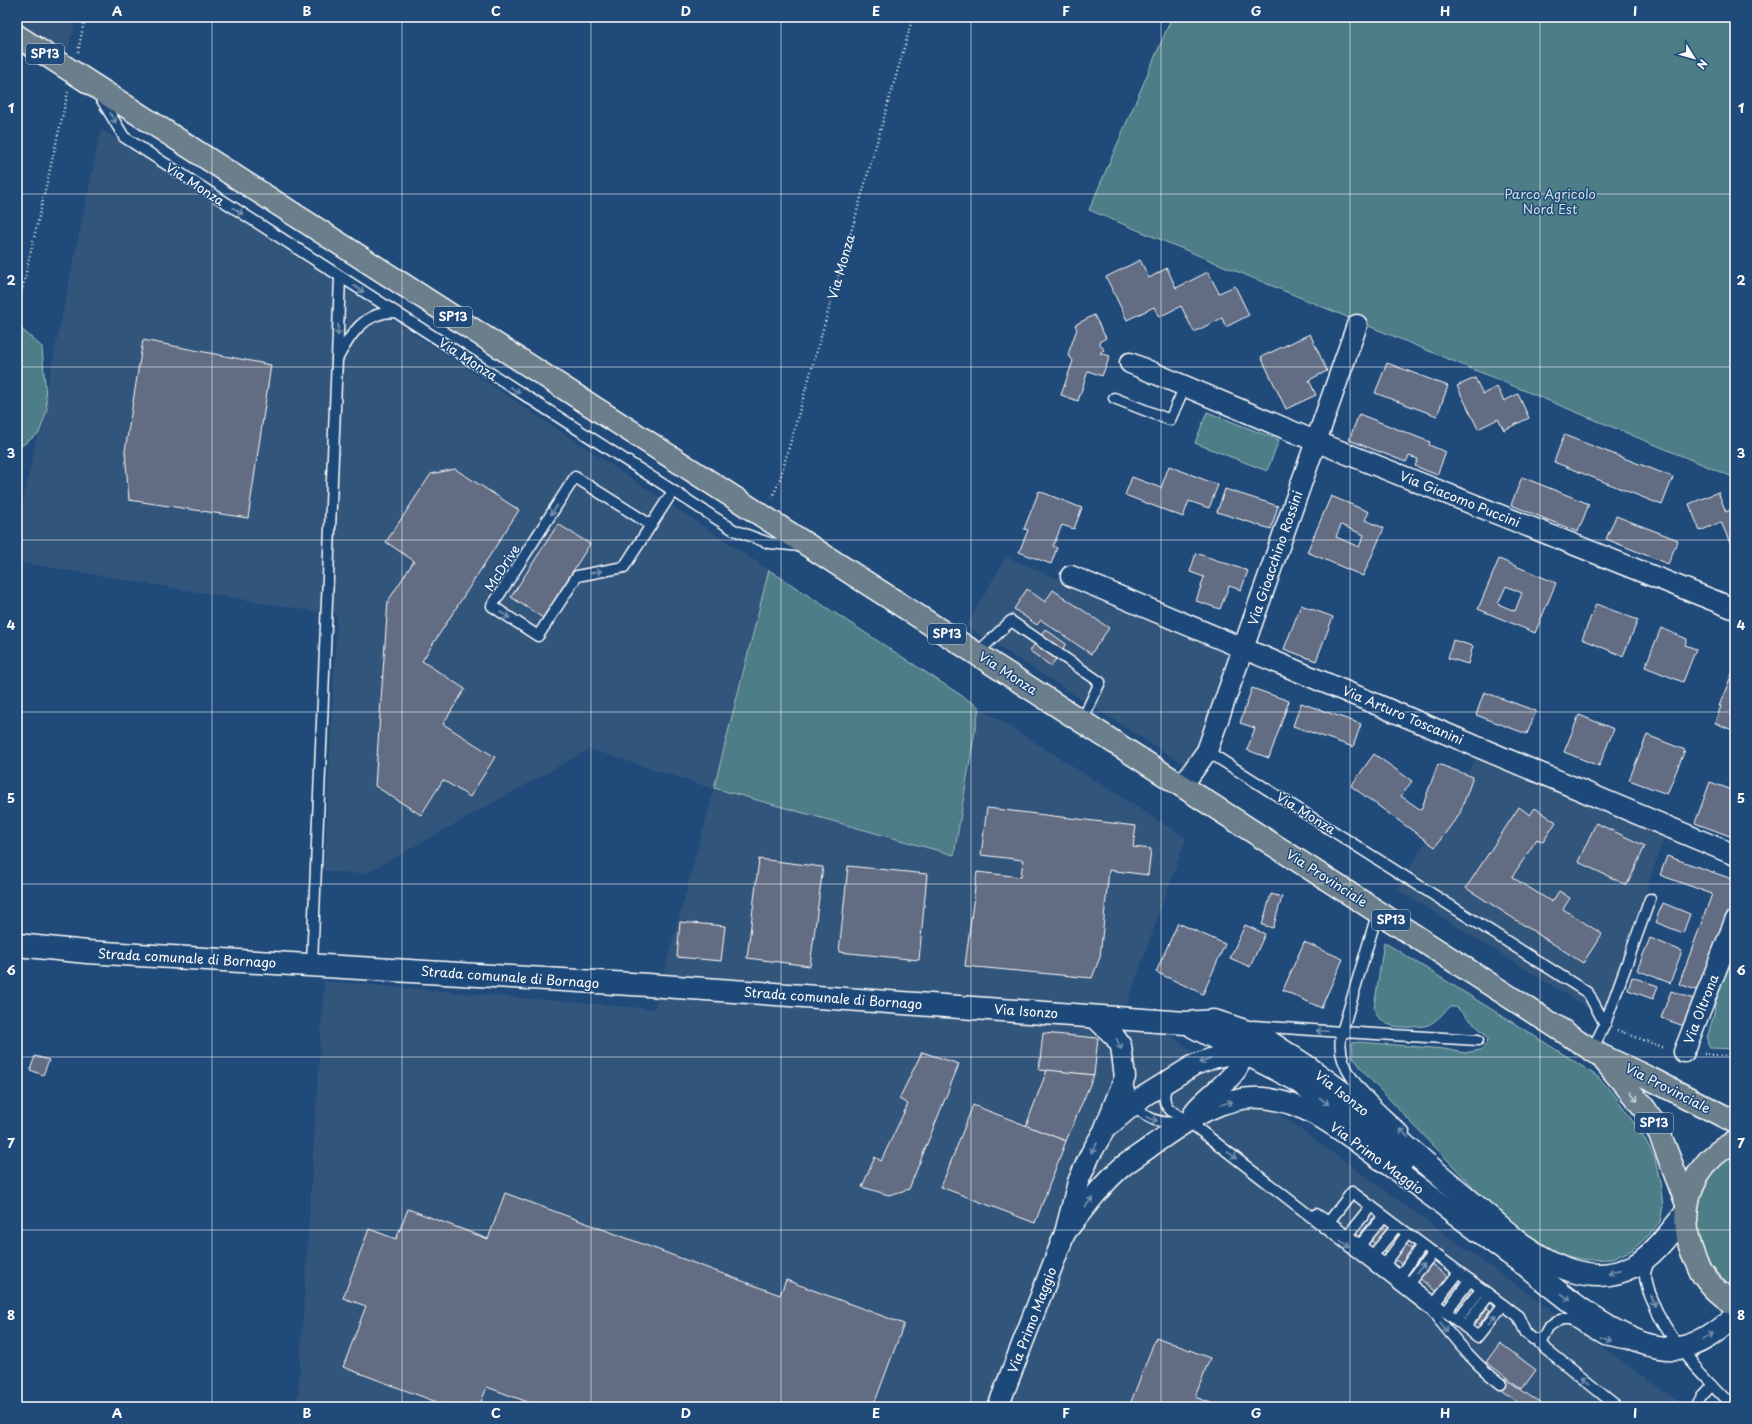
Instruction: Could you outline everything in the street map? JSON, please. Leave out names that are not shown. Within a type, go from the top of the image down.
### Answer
[{"type":"main road","name":"Via Monza","points":[[17,36],[1082,721]]},
{"type":"main road","name":"Via Provinciale","points":[[1082,721],[1596,1052],[1735,1122]]},
{"type":"main road","name":"Via Provinciale","points":[[1596,1052],[1645,1109],[1658,1130],[1686,1209]]},
{"type":"main road","name":"SP13","points":[[1735,1142],[1720,1150],[1707,1163],[1692,1186],[1686,1209],[1690,1247],[1696,1264],[1715,1290],[1735,1304]]},
{"type":"street","name":"Via Gioacchino Rossini","points":[[1182,786],[1207,751],[1357,325]]},
{"type":"street","name":"Via Giacomo Puccini","points":[[1130,363],[1315,441],[1735,609]]},
{"type":"street","name":"Via Arturo Toscanini","points":[[1071,576],[1735,855]]},
{"type":"street","name":"Via Oltrona","points":[[1684,1052],[1735,921]]},
{"type":"street","points":[[17,945],[87,952]]},
{"type":"street","name":"Strada comunale di Bornago","points":[[87,952],[312,964],[932,1004]]},
{"type":"street","points":[[17,956],[87,952]]},
{"type":"street","name":"Via Isonzo","points":[[932,1004],[1186,1023],[1222,1024],[1260,1036],[1309,1068],[1351,1099],[1517,1241],[1544,1260],[1581,1274],[1598,1275],[1619,1271],[1635,1265],[1653,1251],[1686,1209]]},
{"type":"street","name":"Via Primo Maggio","points":[[998,1407],[1065,1233],[1078,1182],[1090,1155],[1105,1129],[1125,1077],[1121,1046],[1115,1037],[1093,1016]]},
{"type":"street","points":[[1186,1023],[1295,1079],[1354,1122],[1547,1283],[1585,1312],[1616,1331],[1647,1346],[1679,1348],[1702,1340],[1735,1317]]},
{"type":"street","points":[[1222,1024],[1240,1040],[1243,1052]]},
{"type":"street","points":[[1243,1052],[1261,1049],[1351,1099]]},
{"type":"street","name":"Via Primo Maggio","points":[[1105,1129],[1135,1103],[1168,1081],[1203,1061],[1243,1052],[1239,1065],[1222,1087],[1200,1105],[1188,1121]]},
{"type":"street","name":"Via Primo Maggio","points":[[1065,1233],[1096,1194],[1122,1167],[1188,1121],[1225,1103],[1243,1099],[1263,1098],[1300,1108],[1323,1119],[1361,1145],[1547,1283]]},
{"type":"lane","name":"Via Monza","points":[[93,84],[124,138],[734,530],[769,543],[813,548]]},
{"type":"lane","points":[[312,964],[340,277]]},
{"type":"lane","points":[[337,359],[348,337],[360,324],[385,312],[394,312]]},
{"type":"lane","points":[[1114,398],[1170,420],[1185,386]]},
{"type":"lane","name":"McDrive","points":[[575,477],[651,525],[624,567],[577,576],[538,636],[492,606],[575,477]]},
{"type":"lane","points":[[651,525],[673,491]]},
{"type":"lane","points":[[977,653],[1011,621],[1100,682],[1082,721]]},
{"type":"lane","name":"Via Monza","points":[[1207,751],[1588,993],[1605,1024]]},
{"type":"lane","points":[[1596,1052],[1650,898]]},
{"type":"lane","points":[[1378,911],[1340,1039],[1342,1060],[1354,1082],[1470,1201]]},
{"type":"lane","points":[[1222,1024],[1281,1029],[1478,1040]]},
{"type":"lane","points":[[1125,1077],[1128,1089],[1135,1103],[1147,1118],[1165,1124],[1188,1121]]},
{"type":"lane","points":[[1168,1081],[1164,1092],[1167,1107],[1174,1114],[1188,1121],[1250,1170],[1269,1179],[1430,1310],[1461,1348],[1485,1372],[1502,1384]]},
{"type":"lane","points":[[1326,1225],[1352,1192],[1518,1316],[1526,1333],[1533,1339],[1542,1338]]},
{"type":"lane","points":[[1348,1236],[1371,1206]]},
{"type":"lane","points":[[1360,1245],[1384,1216]]},
{"type":"lane","points":[[1326,1225],[1348,1236],[1478,1337],[1503,1305]]},
{"type":"lane","points":[[1373,1255],[1397,1226]]},
{"type":"lane","points":[[1384,1264],[1407,1234]]},
{"type":"lane","points":[[1400,1276],[1422,1245]]},
{"type":"lane","points":[[1653,1251],[1645,1273],[1646,1282],[1655,1308],[1679,1348],[1734,1407]]},
{"type":"lane","points":[[1409,1283],[1433,1253]]},
{"type":"lane","points":[[1435,1303],[1459,1272]]},
{"type":"lane","points":[[1446,1312],[1470,1280]]},
{"type":"lane","points":[[1461,1324],[1485,1292]]},
{"type":"lane","points":[[1615,1407],[1613,1403],[1540,1344],[1542,1338],[1548,1328],[1561,1319],[1570,1319],[1604,1339],[1647,1346]]},
{"type":"lane","points":[[1695,1407],[1701,1396],[1712,1384]]},
{"type":"path","points":[[17,312],[85,17]]},
{"type":"path","name":"Via Monza","points":[[764,516],[779,482],[913,17]]},
{"type":"shaded area","points":[[17,17],[76,17],[67,56],[17,23]]},
{"type":"shaded area","points":[[101,129],[355,294],[769,570],[714,788],[954,855],[979,707],[1186,838],[1127,1004],[1685,1407],[297,1407],[324,981],[654,1009],[714,789],[590,749],[365,874],[324,871],[337,615],[17,562],[17,531]]},
{"type":"shaded area","points":[[1006,557],[1233,652],[1198,747],[1185,765],[966,626]]},
{"type":"shaded area","points":[[1478,755],[1666,833],[1602,1017],[1397,889]]},
{"type":"green space","name":"Parco Agricolo Nord Est","points":[[1172,17],[1735,17],[1735,478],[1089,210]]},
{"type":"green space","points":[[17,325],[42,347],[47,410],[39,433],[17,449]]},
{"type":"green space","points":[[1207,412],[1279,440],[1267,471],[1195,443]]},
{"type":"green space","points":[[769,570],[979,707],[954,855],[714,788]]},
{"type":"green space","points":[[1735,934],[1735,1049],[1711,1048],[1708,1044],[1707,1038],[1714,1014],[1715,1003],[1713,993]]},
{"type":"green space","points":[[1384,942],[1598,1077],[1616,1097],[1645,1139],[1655,1159],[1663,1206],[1660,1222],[1647,1237],[1632,1250],[1612,1259],[1586,1260],[1556,1254],[1533,1243],[1496,1211],[1368,1077],[1353,1057],[1352,1043],[1359,1042],[1444,1049],[1465,1053],[1480,1050],[1486,1045],[1488,1039],[1485,1034],[1456,1007],[1450,1007],[1440,1017],[1425,1026],[1400,1027],[1389,1025],[1380,1019],[1374,1008]]},
{"type":"green space","points":[[1735,1154],[1735,1291],[1721,1279],[1709,1265],[1703,1251],[1697,1221],[1703,1191],[1710,1177],[1723,1162]]},
{"type":"building","points":[[1140,260],[1149,278],[1167,268],[1176,288],[1208,272],[1219,293],[1235,286],[1249,315],[1226,327],[1222,318],[1194,332],[1181,306],[1159,317],[1154,307],[1127,320],[1106,277]]},
{"type":"building","points":[[1094,315],[1106,338],[1099,342],[1104,350],[1100,353],[1110,356],[1102,376],[1088,371],[1078,401],[1061,395],[1073,361],[1068,354],[1077,329],[1075,325]]},
{"type":"building","points":[[1310,334],[1327,371],[1309,380],[1316,395],[1286,409],[1261,357]]},
{"type":"building","points":[[143,340],[271,365],[248,518],[129,500],[125,451]]},
{"type":"building","points":[[1387,363],[1448,386],[1437,416],[1375,393]]},
{"type":"building","points":[[1475,378],[1483,394],[1497,387],[1504,401],[1518,394],[1529,418],[1504,430],[1498,419],[1478,429],[1457,386]]},
{"type":"building","points":[[1359,414],[1430,442],[1429,445],[1446,452],[1437,475],[1415,466],[1418,459],[1409,456],[1406,462],[1349,440]]},
{"type":"building","points":[[1564,435],[1673,477],[1662,505],[1554,462]]},
{"type":"building","points":[[1169,466],[1218,485],[1209,508],[1189,501],[1183,517],[1125,495],[1132,477],[1161,488]]},
{"type":"building","points":[[455,469],[519,510],[422,661],[465,689],[443,724],[495,757],[470,797],[443,780],[421,815],[375,786],[388,601],[414,561],[386,542],[431,474]]},
{"type":"building","points":[[1522,477],[1589,504],[1578,532],[1511,505]]},
{"type":"building","points":[[1225,489],[1278,506],[1271,529],[1217,512]]},
{"type":"building","points":[[1039,491],[1082,508],[1074,529],[1062,525],[1053,546],[1057,548],[1051,564],[1019,552],[1028,530],[1024,529]]},
{"type":"building","points":[[1718,492],[1726,512],[1735,508],[1735,543],[1731,545],[1721,522],[1700,531],[1689,504]]},
{"type":"building","points":[[1331,496],[1369,512],[1365,520],[1384,528],[1363,576],[1307,552]],"holes":[[[1341,525],[1364,535],[1359,547],[1336,537]]]},
{"type":"building","points":[[1616,516],[1678,540],[1668,564],[1606,539]]},
{"type":"building","points":[[558,524],[590,544],[543,618],[511,597]]},
{"type":"building","points":[[1196,553],[1248,571],[1241,590],[1229,586],[1220,609],[1196,601],[1204,577],[1190,572]]},
{"type":"building","points":[[1499,559],[1556,583],[1535,633],[1478,609]],"holes":[[[1506,586],[1522,593],[1515,611],[1498,604]]]},
{"type":"building","points":[[1027,589],[1045,602],[1053,590],[1109,628],[1091,654],[1041,620],[1037,625],[1014,609]]},
{"type":"building","points":[[1596,604],[1638,620],[1623,656],[1582,639]]},
{"type":"building","points":[[1301,605],[1333,617],[1316,661],[1284,649]]},
{"type":"building","points":[[1661,628],[1687,639],[1685,645],[1696,649],[1683,682],[1645,667]]},
{"type":"building","points":[[1045,629],[1066,644],[1051,666],[1030,651]]},
{"type":"building","points":[[1453,640],[1473,646],[1468,664],[1448,658]]},
{"type":"building","points":[[1734,669],[1735,731],[1715,723],[1721,706],[1719,706]]},
{"type":"building","points":[[1252,688],[1289,701],[1269,758],[1247,750],[1255,728],[1240,723]]},
{"type":"building","points":[[1484,692],[1536,711],[1527,734],[1476,715]]},
{"type":"building","points":[[1301,703],[1361,724],[1353,747],[1293,726]]},
{"type":"building","points":[[1579,715],[1614,729],[1599,766],[1564,752]]},
{"type":"building","points":[[1647,735],[1685,750],[1667,794],[1629,780]]},
{"type":"building","points":[[1374,754],[1412,781],[1401,796],[1421,810],[1438,764],[1473,777],[1460,813],[1435,847],[1351,786]]},
{"type":"building","points":[[1710,782],[1735,791],[1735,838],[1695,823]]},
{"type":"building","points":[[1519,807],[1530,815],[1535,808],[1556,822],[1543,842],[1537,839],[1512,877],[1552,902],[1559,891],[1570,898],[1563,909],[1602,934],[1583,963],[1466,888]]},
{"type":"building","points":[[987,808],[1136,826],[1133,847],[1151,849],[1148,875],[1109,870],[1100,957],[1092,978],[965,966],[977,872],[1021,877],[1023,860],[981,855]]},
{"type":"building","points":[[1596,823],[1645,846],[1627,885],[1578,862]]},
{"type":"building","points":[[1667,856],[1735,880],[1735,907],[1704,993],[1679,984],[1712,894],[1660,875]]},
{"type":"building","points":[[759,859],[823,867],[810,966],[747,958]]},
{"type":"building","points":[[848,866],[927,874],[919,960],[839,952]]},
{"type":"building","points":[[1271,894],[1282,897],[1273,928],[1262,925]]},
{"type":"building","points":[[1663,903],[1690,914],[1683,933],[1655,922]]},
{"type":"building","points":[[680,922],[725,926],[721,961],[677,957]]},
{"type":"building","points":[[1178,923],[1225,944],[1203,994],[1156,972]]},
{"type":"building","points":[[1245,925],[1265,934],[1250,967],[1230,958]]},
{"type":"building","points":[[1650,938],[1682,951],[1670,983],[1637,970]]},
{"type":"building","points":[[1304,942],[1343,959],[1321,1008],[1283,990]]},
{"type":"building","points":[[1632,977],[1658,986],[1653,999],[1628,990]]},
{"type":"building","points":[[1671,991],[1699,1001],[1690,1028],[1661,1018]]},
{"type":"building","points":[[1043,1033],[1098,1038],[1094,1075],[1039,1070]]},
{"type":"building","points":[[922,1052],[959,1064],[909,1189],[889,1195],[862,1187],[875,1157],[881,1161],[908,1104],[899,1099]]},
{"type":"building","points":[[35,1056],[49,1060],[43,1075],[30,1070]]},
{"type":"building","points":[[1047,1070],[1094,1075],[1066,1141],[1026,1126]]},
{"type":"building","points":[[973,1105],[1066,1141],[1035,1223],[941,1187]]},
{"type":"building","points":[[505,1193],[780,1295],[786,1280],[904,1324],[873,1407],[541,1407],[487,1387],[479,1407],[450,1407],[343,1367],[366,1306],[343,1298],[369,1229],[396,1239],[408,1209],[488,1239]]},
{"type":"building","points":[[1373,1218],[1490,1310],[1479,1325],[1361,1233]]},
{"type":"building","points":[[1156,1337],[1210,1358],[1195,1397],[1221,1407],[1129,1407]]},
{"type":"building","points":[[1500,1343],[1536,1370],[1522,1389],[1486,1362]]},
{"type":"building","points":[[1505,1378],[1545,1407],[1524,1407],[1498,1388]]},
{"type":"building","points":[[1327,1403],[1336,1407],[1325,1407]]}]
